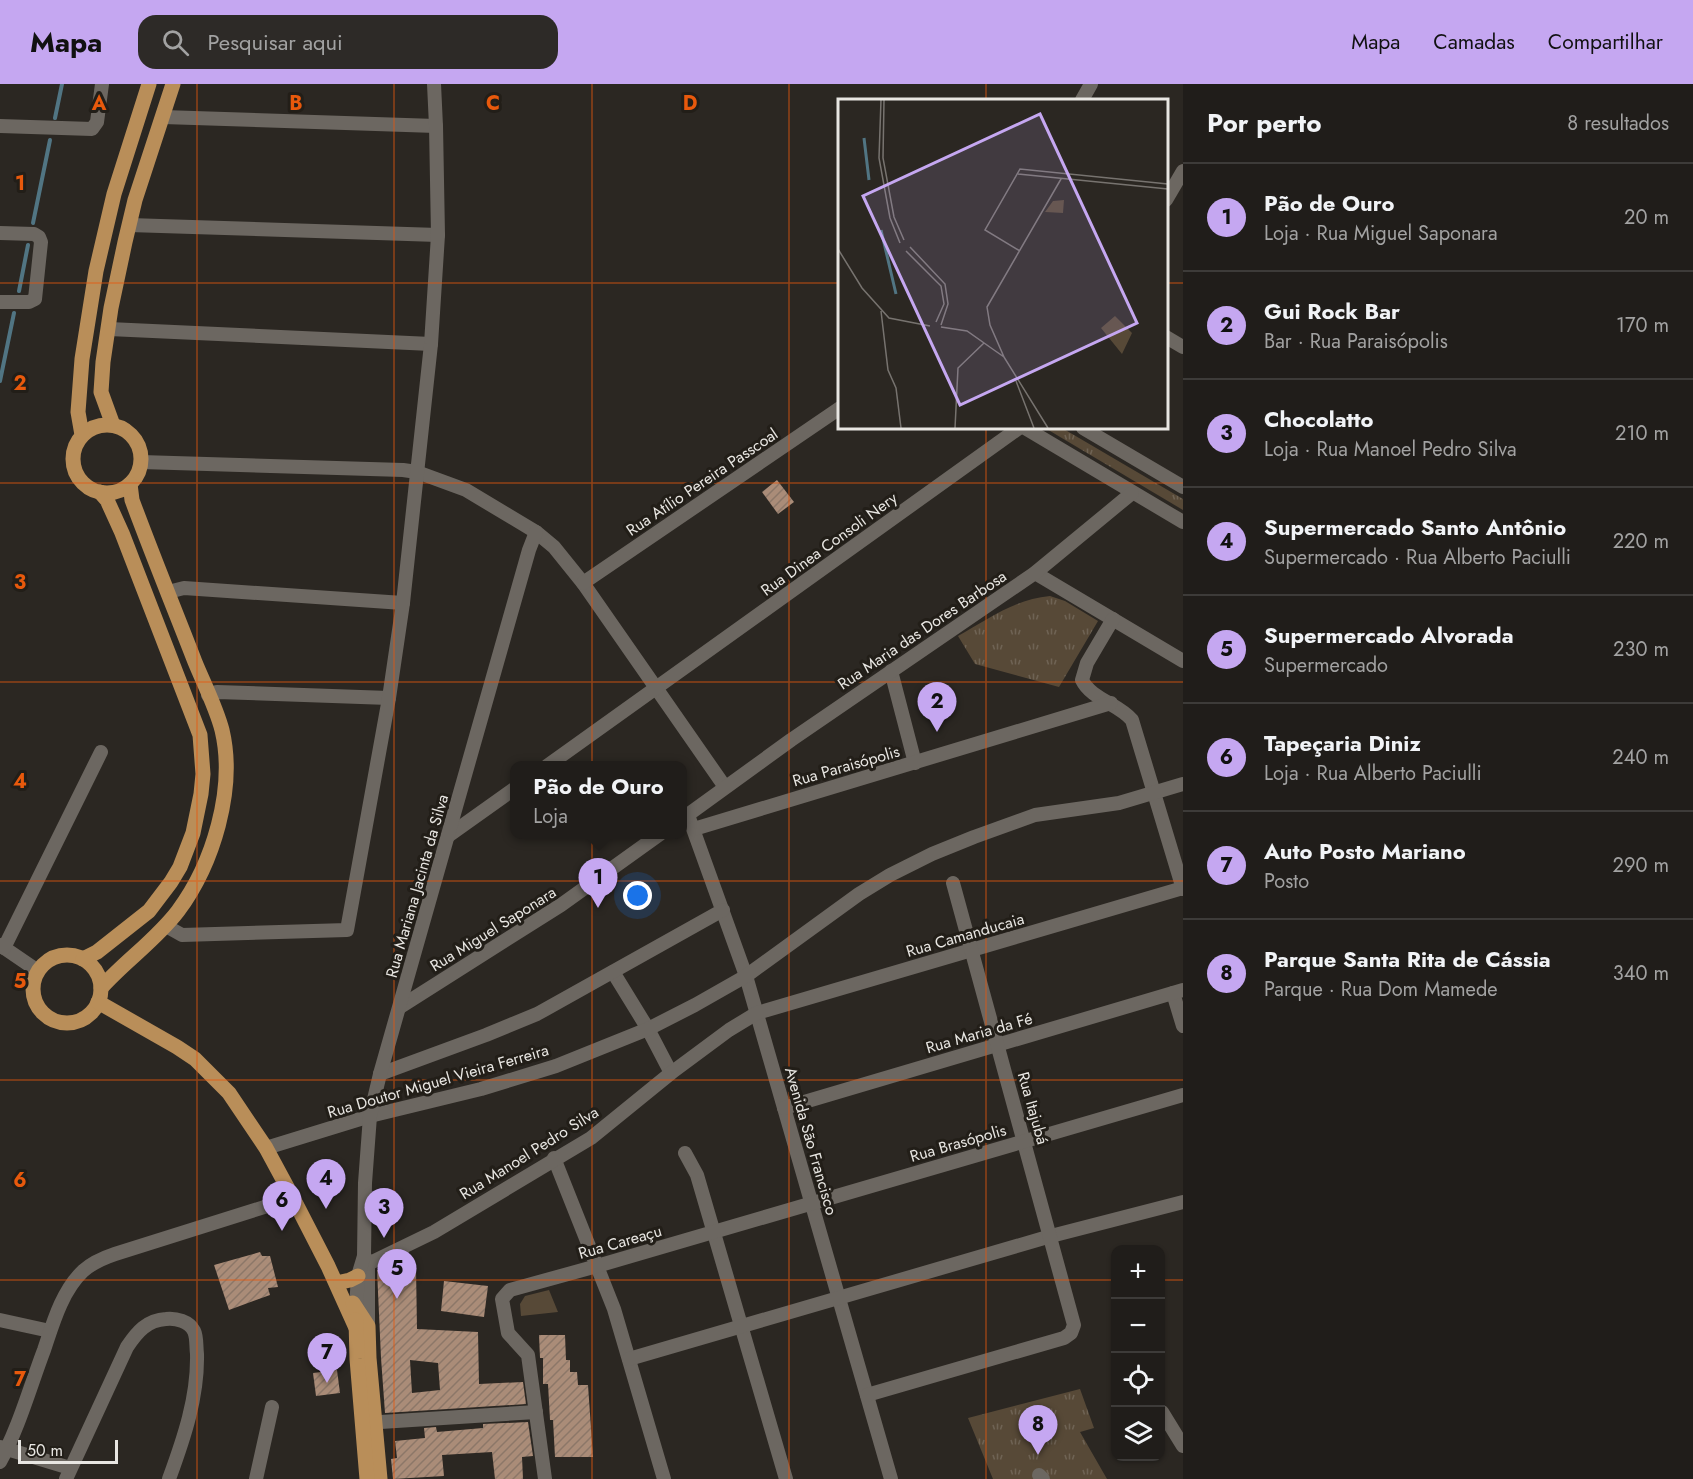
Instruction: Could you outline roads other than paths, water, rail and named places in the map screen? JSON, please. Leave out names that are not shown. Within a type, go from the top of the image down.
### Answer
[{"type":"main road","points":[[82,435],[78,412],[84,338],[106,222],[149,84]]},
{"type":"main road","points":[[113,425],[101,392],[103,362],[118,275],[129,225],[172,84]]},
{"type":"main road","points":[[106,222],[129,225]]},
{"type":"main road","points":[[113,425],[128,432],[134,438],[140,454],[139,470],[130,484],[116,492],[92,490],[80,479],[73,465],[74,448],[82,435],[97,426],[113,425]]},
{"type":"main road","points":[[99,995],[97,974],[88,963],[83,959],[66,955],[58,956],[43,964],[33,987],[34,996],[41,1011],[47,1016],[63,1022],[80,1020],[93,1010],[99,995],[166,926],[200,876],[220,818],[225,775],[222,730],[132,500],[130,484]]},
{"type":"main road","points":[[83,959],[97,952],[149,911],[171,882],[187,850],[198,814],[203,774],[200,735],[122,533],[107,500],[100,492]]},
{"type":"main road","points":[[187,702],[208,695]]},
{"type":"main road","points":[[99,995],[195,1059],[229,1093],[266,1148],[362,1327]]},
{"type":"main road","points":[[328,1266],[341,1282],[356,1308],[362,1327],[368,1423],[367,1479]]},
{"type":"main road","points":[[341,1282],[358,1276]]},
{"type":"main road","points":[[368,1423],[380,1479]]},
{"type":"street","points":[[0,126],[92,129],[97,122],[102,84]]},
{"type":"street","points":[[166,926],[182,935],[347,930],[389,698],[403,603],[431,344],[438,235],[434,84]]},
{"type":"street","points":[[1083,99],[1091,84]]},
{"type":"street","points":[[163,117],[436,126]]},
{"type":"street","points":[[1173,198],[1183,171]]},
{"type":"street","points":[[129,225],[438,235]]},
{"type":"street","points":[[0,233],[34,234],[41,242],[34,299],[29,302],[0,302]]},
{"type":"street","points":[[109,329],[431,344]]},
{"type":"street","points":[[1168,338],[1183,347]]},
{"type":"street","name":"Rua Atílio Pereira Passcoal","points":[[583,583],[838,409]]},
{"type":"street","name":"Rua Dinea Consoli Nery","points":[[553,761],[1018,429]]},
{"type":"street","points":[[1027,429],[1183,522]]},
{"type":"street","points":[[1085,429],[1183,487]]},
{"type":"street","points":[[141,462],[417,472],[466,490],[536,532],[554,547],[583,583],[725,787],[687,816]]},
{"type":"street","name":"Rua Maria das Dores Barbosa","points":[[725,787],[1035,573],[1132,493]]},
{"type":"street","name":"Rua Mariana Jacinta da Silva","points":[[362,1327],[366,1260],[365,1183],[370,1116],[380,1074],[536,532]]},
{"type":"street","points":[[1035,573],[1183,661]]},
{"type":"street","points":[[168,592],[184,588],[403,603]]},
{"type":"street","points":[[1113,619],[1088,663],[1082,680],[1091,692],[1123,710],[1132,720],[1183,888]]},
{"type":"street","points":[[891,671],[915,763]]},
{"type":"street","points":[[208,695],[217,692],[389,698]]},
{"type":"street","name":"Rua Paraisópolis","points":[[694,829],[1111,703]]},
{"type":"street","points":[[38,971],[2,946],[100,752]]},
{"type":"street","name":"Rua Doutor Miguel Vieira Ferreira","points":[[266,1148],[370,1116],[521,1078],[648,1029],[746,976],[859,894],[932,854],[1035,815],[1103,806],[1183,784]]},
{"type":"street","points":[[448,836],[510,792]]},
{"type":"street","name":"Avenida São Francisco","points":[[687,820],[694,829],[746,976],[891,1479]]},
{"type":"street","name":"Rua Miguel Saponara","points":[[400,1007],[561,905],[653,839]]},
{"type":"street","name":"Rua Itajubá","points":[[867,1395],[1064,1338],[1071,1334],[1074,1325],[953,883]]},
{"type":"street","name":"Rua Camanducaia","points":[[756,1013],[1183,888]]},
{"type":"street","points":[[380,1074],[537,1014],[723,910]]},
{"type":"street","points":[[613,972],[648,1029],[671,1073]]},
{"type":"street","points":[[1178,992],[1183,1026]]},
{"type":"street","name":"Rua Maria da Fé","points":[[784,1108],[1178,992]]},
{"type":"street","name":"Rua Manoel Pedro Silva","points":[[366,1260],[434,1232],[554,1158],[591,1138],[671,1073],[756,1013]]},
{"type":"street","name":"Rua Brasópolis","points":[[812,1203],[1183,1095]]},
{"type":"street","points":[[685,1153],[698,1175],[786,1479]]},
{"type":"street","points":[[554,1158],[614,1309],[664,1479]]},
{"type":"street","points":[[169,1479],[192,1406],[197,1370],[194,1331],[183,1321],[170,1318],[143,1326],[127,1347],[68,1473],[2,1453],[62,1302],[83,1271],[98,1260],[293,1198]]},
{"type":"street","points":[[629,1359],[1051,1236],[1183,1202]]},
{"type":"street","name":"Rua Careaçu","points":[[536,1412],[528,1355],[508,1332],[502,1299],[510,1290],[812,1203]]},
{"type":"street","name":"Rua Mariana Jacinta da Silva","points":[[356,1308],[358,1276],[366,1260]]},
{"type":"street","points":[[0,1320],[50,1331]]},
{"type":"street","points":[[256,1479],[272,1407]]},
{"type":"street","points":[[368,1423],[536,1412],[545,1479]]},
{"type":"street","points":[[1165,1417],[1183,1446]]},
{"type":"waterway","points":[[55,118],[62,84]]},
{"type":"waterway","points":[[33,223],[50,140]]},
{"type":"waterway","points":[[19,291],[28,245]]},
{"type":"waterway","points":[[0,381],[14,313]]},
{"type":"place","name":"Gui Rock Bar","points":[[937,732]]},
{"type":"place","name":"Pão de Ouro","points":[[598,908]]},
{"type":"place","name":"Supermercado Santo Antônio","points":[[326,1209]]},
{"type":"place","name":"Tapeçaria Diniz","points":[[282,1231]]},
{"type":"place","name":"Chocolatto","points":[[384,1238]]},
{"type":"place","name":"Supermercado Alvorada","points":[[397,1299]]},
{"type":"place","name":"Auto Posto Mariano","points":[[327,1383]]},
{"type":"place","name":"Parque Santa Rita de Cássia","points":[[1038,1455]]}]
